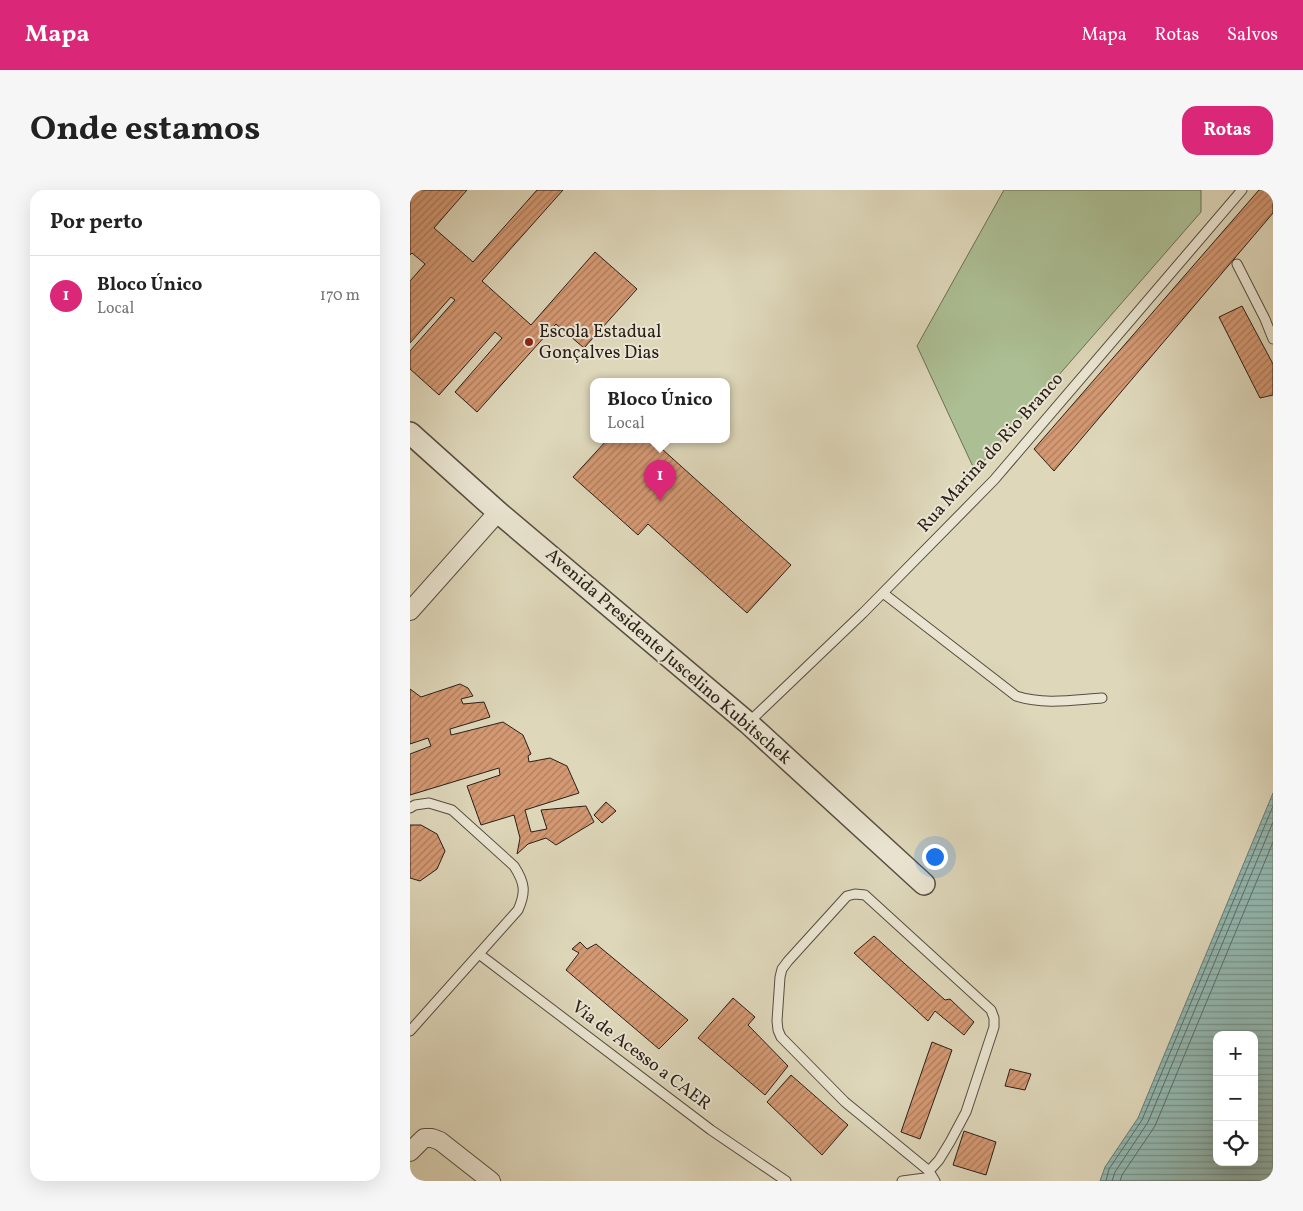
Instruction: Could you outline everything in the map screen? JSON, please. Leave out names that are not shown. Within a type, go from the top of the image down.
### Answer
[{"type":"street","name":"Avenida Presidente Juscelino Kubitschek","points":[[410,433],[498,512],[748,723],[924,884]]},
{"type":"street","points":[[410,611],[498,512]]},
{"type":"street","points":[[410,1152],[424,1138],[432,1138],[440,1141],[491,1181]]},
{"type":"lane","name":"Rua Marina do Rio Branco","points":[[748,723],[883,592],[994,480],[1242,190]]},
{"type":"lane","points":[[1238,264],[1273,339]]},
{"type":"lane","points":[[883,592],[1016,696],[1027,700],[1043,702],[1102,698]]},
{"type":"lane","points":[[410,808],[415,805],[428,803],[452,810],[514,866],[520,876],[523,887],[523,898],[518,910],[410,1031]]},
{"type":"lane","points":[[855,894],[865,895],[992,1010],[994,1027],[966,1112],[939,1160],[933,1177],[845,1102],[781,1037],[778,1030],[777,1021],[782,969],[847,896],[855,894]]},
{"type":"lane","name":"Via de Acesso a CAER","points":[[479,954],[711,1130],[786,1181]]},
{"type":"lane","points":[[902,1181],[933,1177]]},
{"type":"green space","points":[[1004,190],[1201,190],[1201,212],[975,471],[917,346]]},
{"type":"water","points":[[1273,793],[1273,1181],[1100,1181],[1105,1167],[1138,1118]]},
{"type":"building","points":[[410,190],[467,190],[434,228],[473,262],[537,190],[563,190],[482,281],[531,325],[595,252],[637,289],[584,348],[556,324],[477,412],[455,392],[502,338],[495,332],[439,395],[410,369],[410,351],[455,300],[451,297],[410,343],[410,281],[425,264],[412,253],[410,255]]},
{"type":"building","points":[[1259,190],[1273,190],[1273,213],[1054,471],[1034,449]]},
{"type":"building","points":[[1242,306],[1273,364],[1273,395],[1260,398],[1219,317]]},
{"type":"building","points":[[604,443],[655,443],[791,565],[747,613],[648,524],[638,535],[573,477]]},
{"type":"building","points":[[460,684],[468,688],[473,696],[461,699],[463,704],[484,702],[490,717],[450,729],[451,735],[503,722],[523,735],[531,754],[528,756],[529,762],[550,758],[567,766],[579,793],[525,810],[531,832],[547,829],[541,810],[586,806],[594,822],[556,845],[546,838],[528,844],[517,854],[520,838],[514,815],[481,825],[467,786],[500,775],[499,768],[410,795],[410,754],[431,746],[428,738],[410,744],[410,689],[421,697]]},
{"type":"building","points":[[606,802],[616,811],[602,823],[594,815]]},
{"type":"building","points":[[410,825],[421,825],[437,834],[445,851],[437,869],[420,881],[410,878]]},
{"type":"building","points":[[874,936],[945,1000],[950,999],[974,1022],[964,1035],[935,1011],[928,1021],[854,953]]},
{"type":"building","points":[[580,942],[587,949],[596,944],[688,1020],[659,1049],[566,970],[579,953],[572,949]]},
{"type":"building","points":[[733,998],[755,1017],[748,1025],[788,1066],[765,1095],[698,1038]]},
{"type":"building","points":[[932,1042],[952,1050],[920,1139],[901,1132]]},
{"type":"building","points":[[1010,1069],[1031,1074],[1025,1090],[1005,1086]]},
{"type":"building","points":[[791,1075],[848,1125],[822,1155],[767,1102]]},
{"type":"building","points":[[964,1131],[996,1142],[986,1175],[953,1165]]},
{"type":"place","name":"Escola Estadual Gonçalves Dias","points":[[529,342]]},
{"type":"place","name":"Bloco Único","points":[[660,501]]}]
